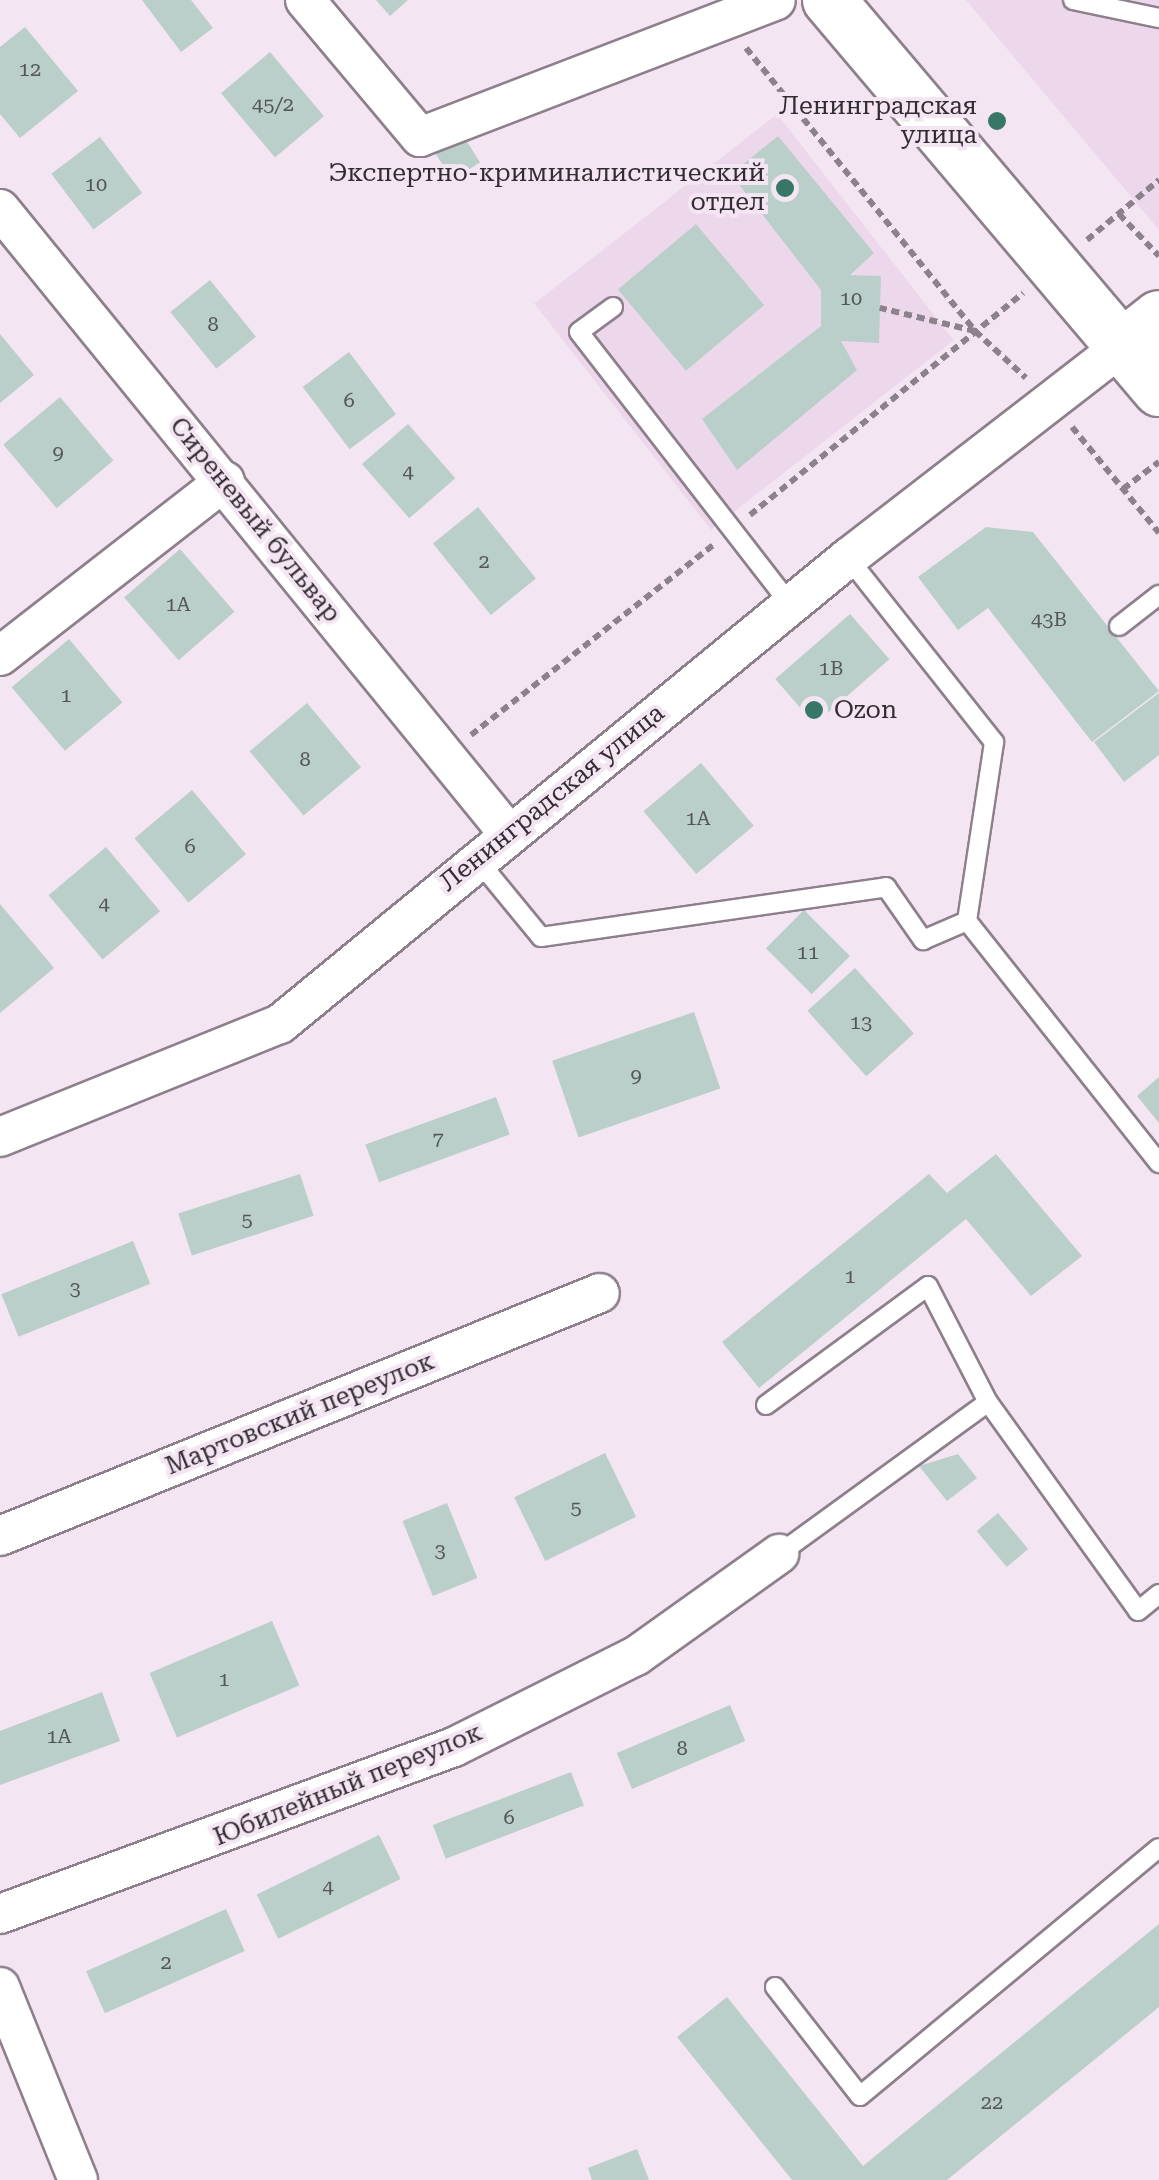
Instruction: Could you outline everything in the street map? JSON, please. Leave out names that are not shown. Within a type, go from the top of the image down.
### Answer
[{"type":"street","points":[[305,0],[420,137],[776,0]]},
{"type":"street","points":[[848,6],[1055,267],[1137,352],[1159,411]]},
{"type":"street","name":"Сиреневый бульвар","points":[[0,210],[225,481],[508,833]]},
{"type":"street","name":"Ленинградская улица","points":[[0,1138],[280,1024],[476,857],[848,558],[1137,352]]},
{"type":"street","points":[[0,656],[225,481]]},
{"type":"street","name":"Мартовский переулок","points":[[0,1536],[600,1293]]},
{"type":"street","name":"Юбилейный переулок","points":[[0,1914],[454,1748],[636,1656],[779,1554]]},
{"type":"street","points":[[0,1987],[78,2180]]},
{"type":"lane","points":[[1073,0],[1159,18]]},
{"type":"lane","points":[[613,307],[579,332],[791,605]]},
{"type":"lane","points":[[848,558],[994,742],[968,920],[1159,1164]]},
{"type":"lane","points":[[1119,626],[1159,594]]},
{"type":"lane","points":[[476,857],[541,937],[886,887],[924,940],[968,920]]},
{"type":"lane","points":[[766,1405],[928,1286],[988,1402],[1138,1611],[1159,1594]]},
{"type":"lane","points":[[779,1554],[988,1402]]},
{"type":"lane","points":[[775,1986],[860,2096],[1159,1848]]},
{"type":"path","points":[[724,20],[976,331]]},
{"type":"path","points":[[444,756],[732,529],[1159,180]]},
{"type":"path","points":[[1119,214],[1159,256]]},
{"type":"path","points":[[880,308],[976,331]]},
{"type":"path","points":[[1122,489],[1159,462]]},
{"type":"shaded area","points":[[966,0],[1159,0],[1159,230]]},
{"type":"shaded area","points":[[777,114],[954,340],[711,530],[534,304]]},
{"type":"building","points":[[142,0],[191,0],[213,28],[181,52]]},
{"type":"building","points":[[376,0],[408,0],[390,16]]},
{"type":"building","points":[[25,27],[78,91],[20,138],[0,114],[0,47]]},
{"type":"building","points":[[270,52],[324,116],[275,157],[221,93]]},
{"type":"building","points":[[461,132],[480,163],[452,180],[433,149]]},
{"type":"building","points":[[778,136],[874,253],[850,275],[881,276],[879,343],[841,341],[857,370],[737,470],[702,419],[821,326],[821,290],[731,174]]},
{"type":"building","points":[[100,137],[142,193],[93,230],[51,174]]},
{"type":"building","points":[[696,224],[764,305],[686,371],[618,290]]},
{"type":"building","points":[[210,280],[256,337],[216,369],[170,312]]},
{"type":"building","points":[[0,334],[34,375],[0,403]]},
{"type":"building","points":[[349,352],[396,414],[350,449],[303,387]]},
{"type":"building","points":[[60,397],[113,461],[57,508],[3,445]]},
{"type":"building","points":[[408,424],[455,478],[409,518],[362,464]]},
{"type":"building","points":[[478,507],[536,578],[491,615],[433,544]]},
{"type":"building","points":[[986,527],[1033,532],[1159,691],[1092,742],[988,608],[958,630],[918,577]]},
{"type":"building","points":[[180,549],[234,612],[179,660],[124,598]]},
{"type":"building","points":[[850,614],[889,659],[815,724],[775,679]]},
{"type":"building","points":[[69,639],[122,703],[65,751],[12,687]]},
{"type":"building","points":[[1159,693],[1159,755],[1124,782],[1094,742]]},
{"type":"building","points":[[307,703],[361,767],[304,816],[250,751]]},
{"type":"building","points":[[701,763],[754,826],[696,874],[644,811]]},
{"type":"building","points":[[192,790],[246,854],[189,903],[135,838]]},
{"type":"building","points":[[106,847],[160,911],[103,960],[49,895]]},
{"type":"building","points":[[0,904],[54,968],[0,1013]]},
{"type":"building","points":[[804,910],[850,956],[812,994],[766,948]]},
{"type":"building","points":[[855,968],[914,1033],[866,1076],[807,1011]]},
{"type":"building","points":[[694,1012],[720,1089],[579,1137],[552,1061]]},
{"type":"building","points":[[1159,1077],[1159,1123],[1137,1096]]},
{"type":"building","points":[[496,1097],[510,1135],[379,1182],[365,1145]]},
{"type":"building","points":[[996,1154],[1082,1256],[1031,1296],[966,1219],[759,1388],[722,1342],[929,1174],[947,1193]]},
{"type":"building","points":[[300,1174],[314,1216],[192,1255],[178,1214]]},
{"type":"building","points":[[133,1241],[150,1284],[19,1337],[1,1294]]},
{"type":"building","points":[[605,1453],[636,1517],[545,1561],[514,1497]]},
{"type":"building","points":[[958,1454],[977,1478],[947,1501],[919,1466]]},
{"type":"building","points":[[447,1503],[477,1578],[433,1596],[402,1521]]},
{"type":"building","points":[[998,1513],[1028,1549],[1007,1567],[977,1531]]},
{"type":"building","points":[[272,1621],[299,1685],[177,1737],[150,1673]]},
{"type":"building","points":[[102,1692],[120,1741],[0,1785],[0,1731]]},
{"type":"building","points":[[730,1705],[745,1741],[632,1789],[617,1753]]},
{"type":"building","points":[[571,1772],[584,1806],[446,1859],[433,1825]]},
{"type":"building","points":[[379,1835],[400,1879],[278,1939],[257,1895]]},
{"type":"building","points":[[226,1909],[245,1951],[105,2013],[86,1971]]},
{"type":"building","points":[[1159,1924],[1159,2007],[947,2180],[792,2180],[677,2037],[727,1997],[863,2166]]},
{"type":"building","points":[[637,2149],[649,2180],[592,2180],[588,2168]]},
{"type":"place","name":"Ленинградская улица","points":[[997,121]]},
{"type":"place","name":"Экспертно-криминалистический отдел","points":[[785,188]]},
{"type":"place","name":"Ozon","points":[[814,710]]}]
